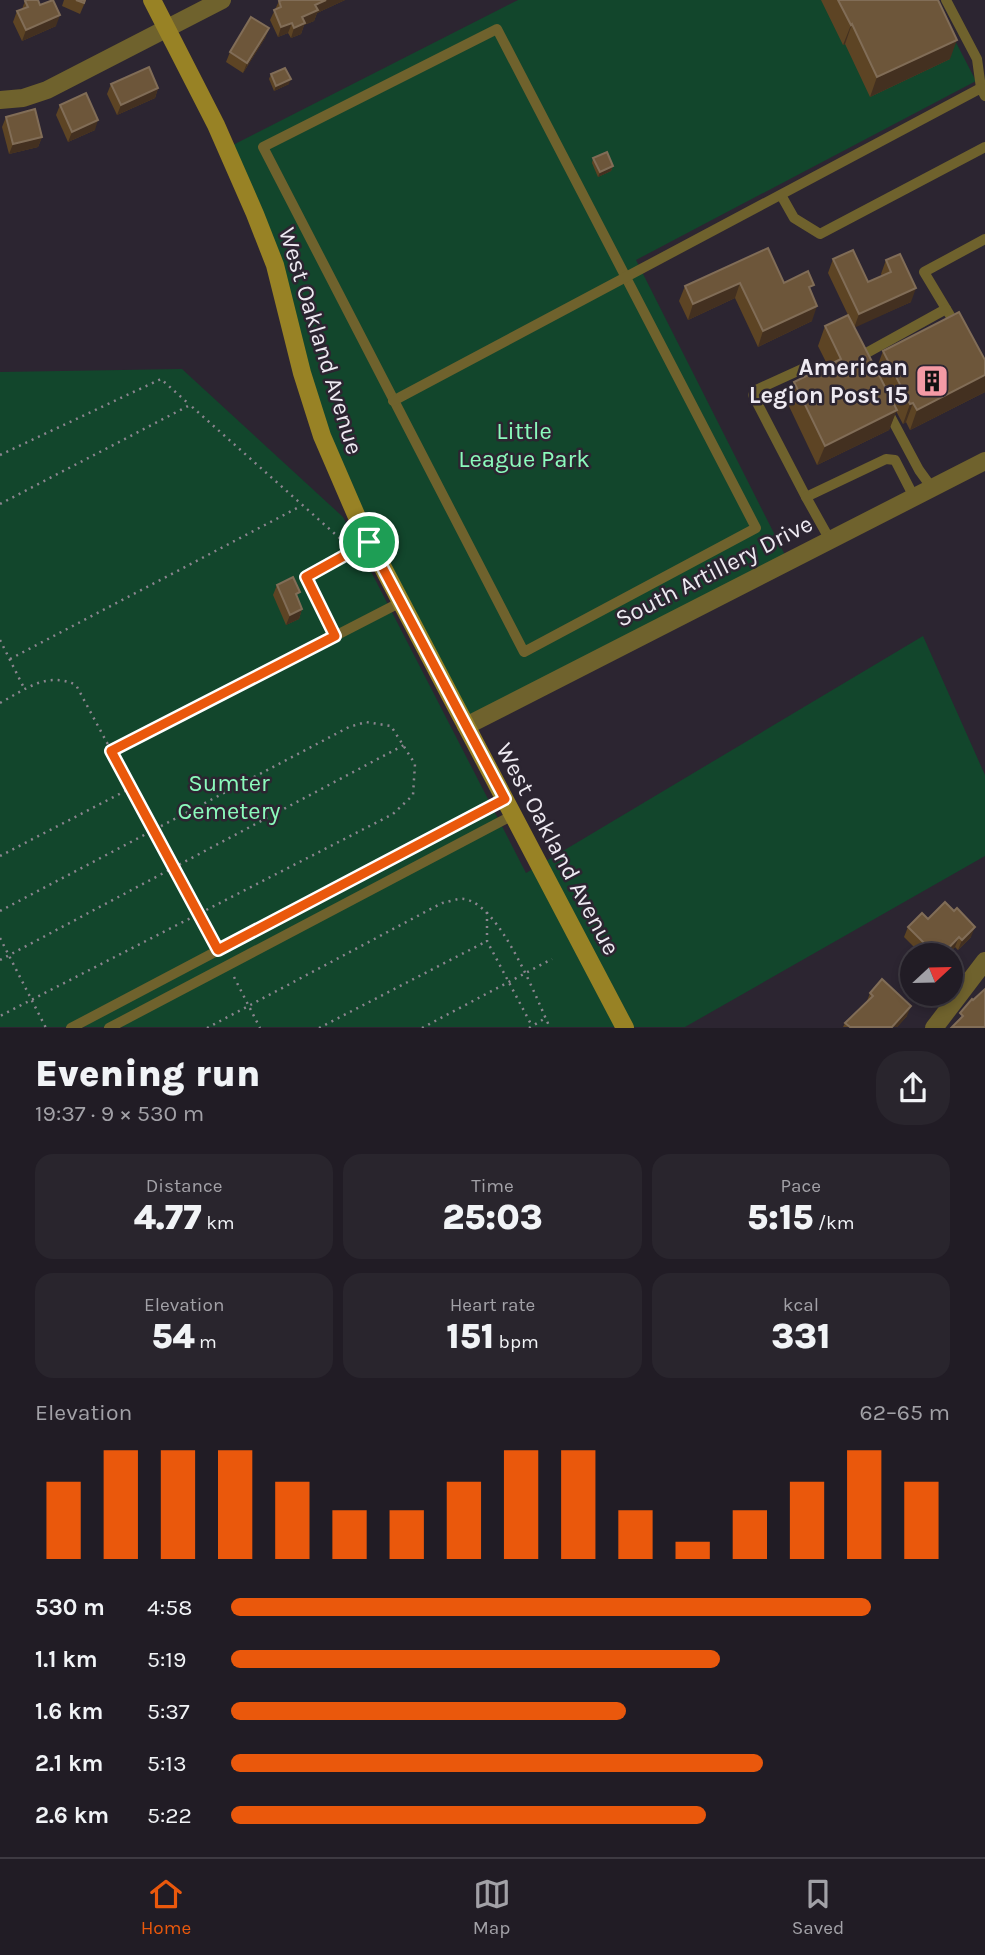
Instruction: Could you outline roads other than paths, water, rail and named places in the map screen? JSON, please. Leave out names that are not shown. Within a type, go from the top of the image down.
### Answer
[{"type":"street","name":"West Oakland Avenue","points":[[152,0],[216,125],[256,214],[275,265],[302,373],[335,469],[369,542],[625,1027]]},
{"type":"street","points":[[0,100],[11,101],[47,90],[222,0]]},
{"type":"street","name":"South Artillery Drive","points":[[466,726],[985,461]]},
{"type":"street","points":[[934,1027],[985,961]]},
{"type":"lane","points":[[393,401],[781,195],[983,92],[981,57],[946,0]]},
{"type":"lane","points":[[497,29],[756,528],[524,652],[393,401],[263,147],[497,29]]},
{"type":"lane","points":[[781,195],[794,218],[820,234],[985,148]]},
{"type":"lane","points":[[960,331],[924,272],[985,239]]},
{"type":"lane","points":[[867,367],[861,356],[946,309]]},
{"type":"lane","points":[[802,369],[756,390],[753,395],[830,540]]},
{"type":"lane","points":[[883,400],[932,488]]},
{"type":"lane","points":[[806,496],[887,458],[895,460],[914,497]]},
{"type":"lane","points":[[369,542],[306,577],[335,636],[401,602]]},
{"type":"lane","points":[[71,1027],[218,950],[509,807]]},
{"type":"lane","points":[[109,1027],[228,965],[509,807]]},
{"type":"place","name":"American Legion Post 15","points":[[932,381]]},
{"type":"park label","name":"Little League Park","points":[[524,445]]},
{"type":"park label","name":"Sumter Cemetery","points":[[229,797]]}]
